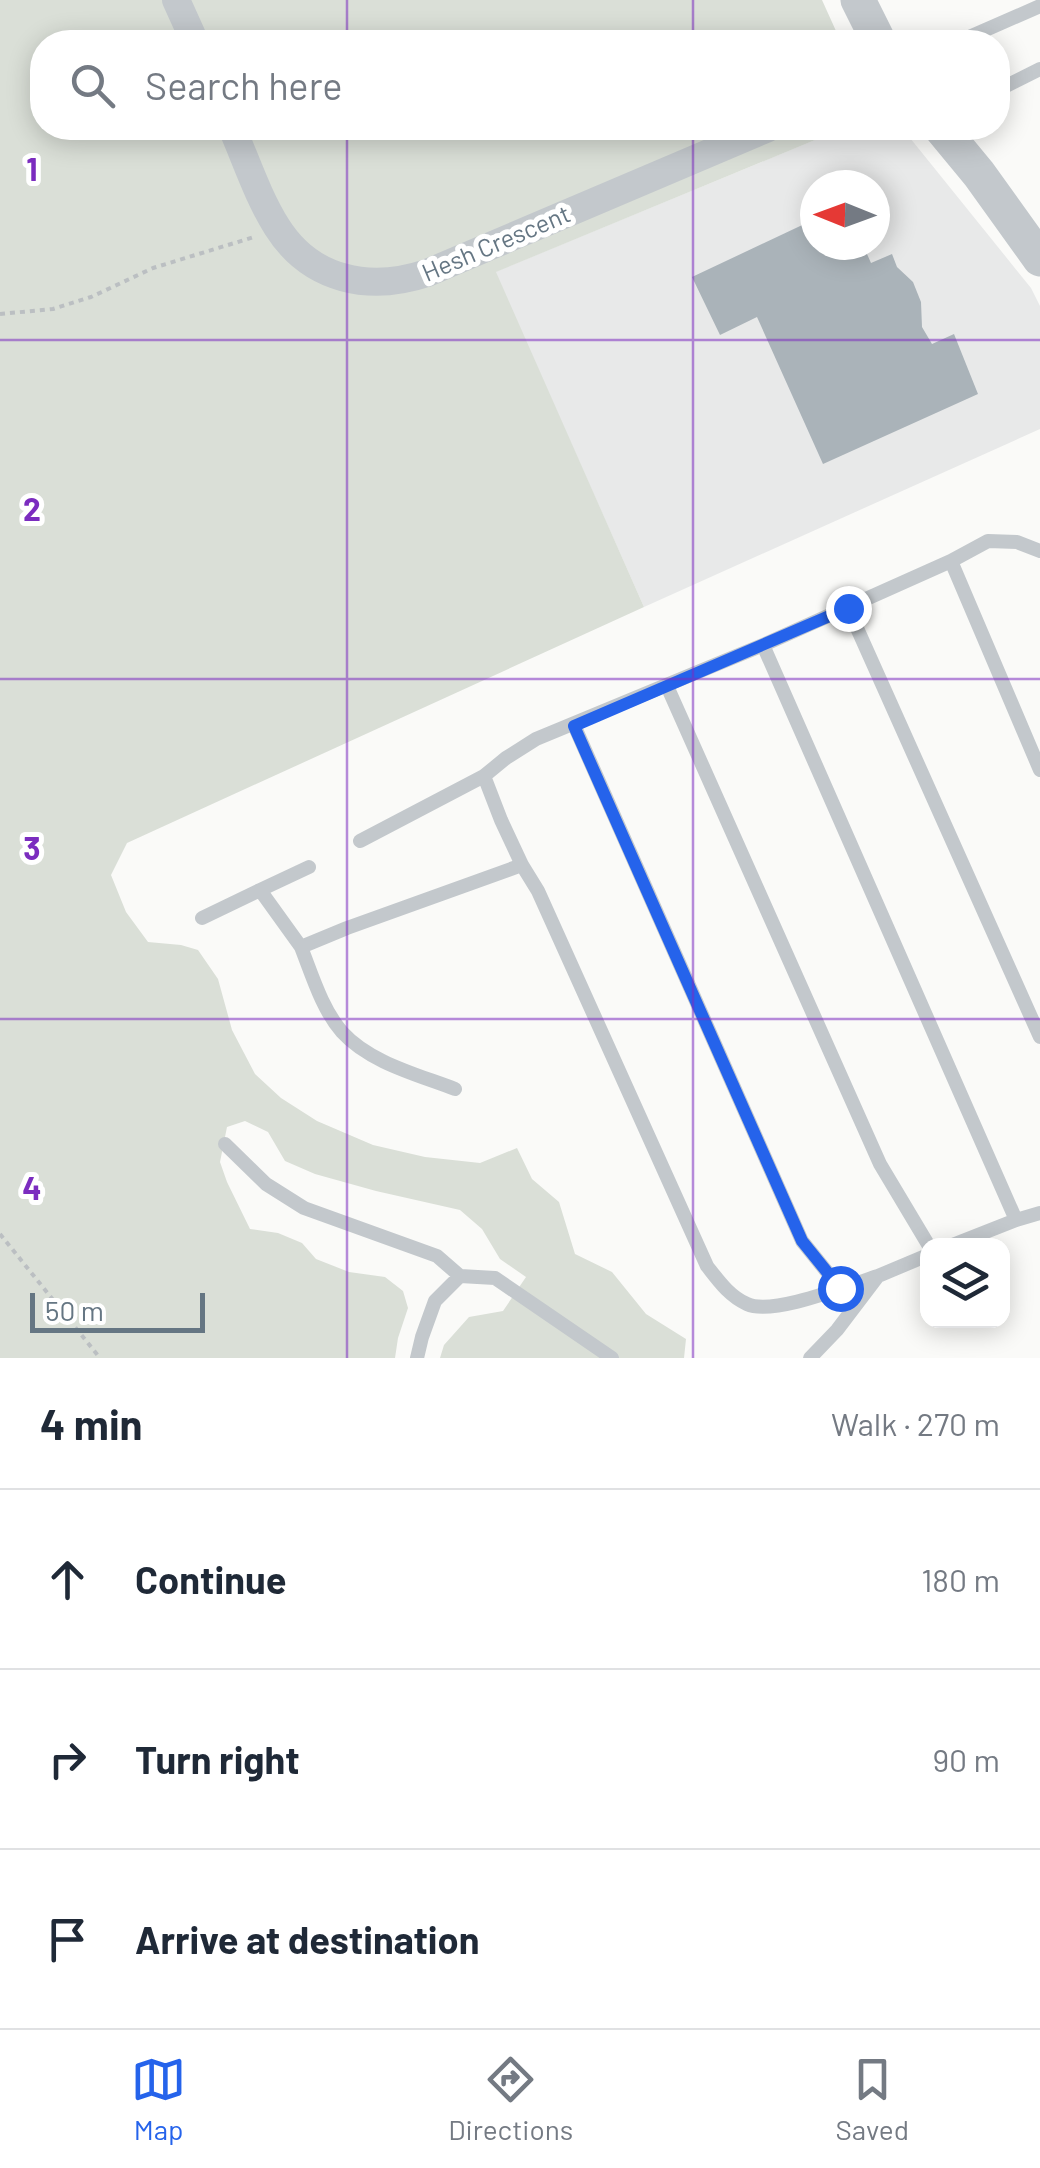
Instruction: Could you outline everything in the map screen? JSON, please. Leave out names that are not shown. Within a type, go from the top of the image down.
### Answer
[{"type":"street","points":[[176,0],[190,30]]},
{"type":"street","points":[[858,0],[872,30]]},
{"type":"street","name":"Hesh Crescent","points":[[237,140],[278,229],[291,246],[307,260],[344,278],[386,283],[428,274],[740,140]]},
{"type":"street","points":[[951,140],[1040,258]]},
{"type":"lane","points":[[985,30],[1040,6]]},
{"type":"lane","points":[[1010,84],[1040,69]]},
{"type":"lane","points":[[360,841],[484,776],[536,739],[763,646],[951,562],[988,541],[1017,542],[1040,550]]},
{"type":"lane","points":[[951,562],[1040,770]]},
{"type":"lane","points":[[848,608],[1040,1037]]},
{"type":"lane","points":[[763,646],[1016,1220]]},
{"type":"lane","points":[[666,686],[880,1164],[924,1238]]},
{"type":"lane","points":[[574,726],[802,1241],[840,1288]]},
{"type":"lane","points":[[484,776],[707,1266],[726,1290],[750,1306],[802,1302],[920,1258]]},
{"type":"lane","points":[[301,947],[522,865]]},
{"type":"lane","points":[[202,918],[309,867]]},
{"type":"lane","points":[[260,890],[301,947],[320,997],[342,1032],[366,1052],[456,1090]]},
{"type":"lane","points":[[225,1144],[266,1184],[304,1208],[437,1256],[460,1276],[495,1278],[612,1358]]},
{"type":"lane","points":[[970,1238],[1040,1213]]},
{"type":"lane","points":[[418,1358],[435,1301],[460,1276]]},
{"type":"lane","points":[[810,1358],[878,1276]]},
{"type":"path","points":[[0,314],[53,309],[91,297],[153,268],[278,229]]},
{"type":"path","points":[[0,1234],[100,1358]]},
{"type":"shaded area","points":[[0,0],[822,0],[836,30],[30,30],[30,140],[815,140],[496,272],[644,607],[127,843],[111,875],[126,912],[148,942],[198,950],[218,979],[232,1030],[255,1074],[281,1098],[317,1121],[373,1145],[425,1157],[480,1163],[517,1148],[532,1179],[559,1202],[575,1254],[612,1272],[646,1314],[686,1339],[684,1358],[440,1358],[444,1345],[469,1317],[503,1311],[526,1277],[500,1259],[482,1229],[460,1210],[315,1174],[285,1161],[268,1132],[245,1121],[227,1127],[220,1162],[250,1229],[278,1233],[302,1243],[316,1259],[349,1272],[385,1277],[403,1291],[408,1308],[395,1358],[0,1358]]},
{"type":"shaded area","points":[[815,140],[912,140],[1031,288],[1040,306],[1040,429],[644,607],[495,272]]},
{"type":"building","points":[[800,226],[800,260],[871,263],[890,260],[892,254],[897,267],[913,282],[921,302],[922,327],[932,344],[954,334],[978,394],[823,464],[757,317],[720,335],[692,277]]},
{"type":"route","points":[[840,1288],[802,1241],[574,726],[848,608]]}]
